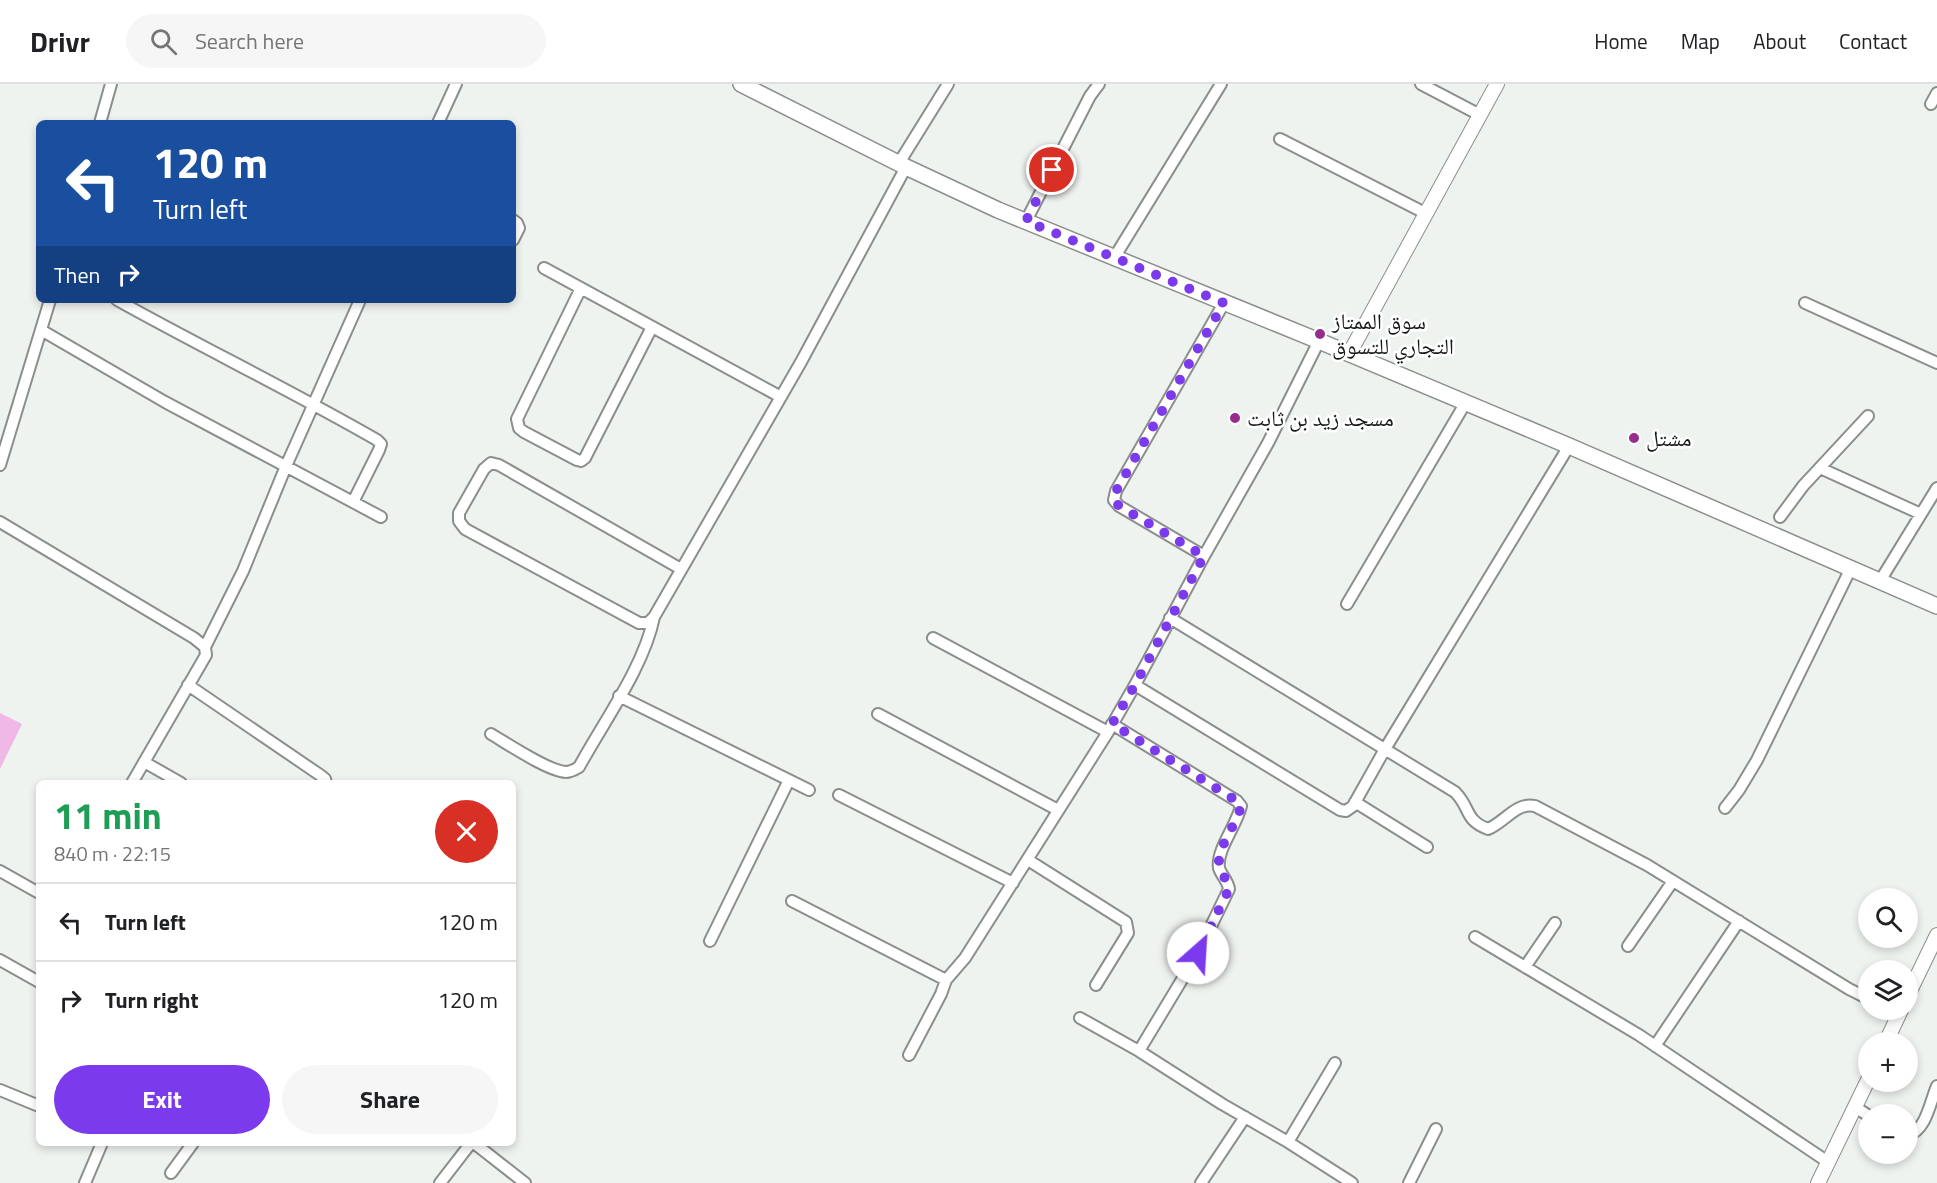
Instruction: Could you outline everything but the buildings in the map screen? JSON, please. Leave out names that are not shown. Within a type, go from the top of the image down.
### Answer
[{"type":"main road","points":[[741,84],[902,165],[1026,221],[1466,402],[1937,606]]},
{"type":"street","points":[[101,120],[111,84]]},
{"type":"street","points":[[439,120],[456,84]]},
{"type":"street","points":[[491,734],[544,765],[560,771],[573,771],[579,767],[646,645],[654,617],[781,397],[902,165],[948,84]]},
{"type":"street","points":[[1026,221],[1085,105],[1099,84]]},
{"type":"street","points":[[1114,258],[1221,84]]},
{"type":"street","points":[[1421,84],[1480,115]]},
{"type":"street","points":[[1349,354],[1497,84]]},
{"type":"street","points":[[1931,104],[1937,93]]},
{"type":"street","points":[[1280,139],[1425,213]]},
{"type":"street","points":[[544,268],[781,397]]},
{"type":"street","points":[[581,288],[517,418],[519,428],[524,432],[577,460],[581,461],[585,458],[652,327]]},
{"type":"street","points":[[1,458],[49,303]]},
{"type":"street","points":[[122,303],[314,404],[377,440],[381,444],[380,450],[353,502]]},
{"type":"street","points":[[134,780],[206,655],[205,647],[243,571],[355,303]]},
{"type":"street","points":[[1204,556],[1119,506],[1114,500],[1116,491],[1224,303]]},
{"type":"street","points":[[1805,303],[1937,363]]},
{"type":"street","points":[[41,330],[165,402],[381,517]]},
{"type":"street","points":[[909,1055],[941,994],[945,980],[965,958],[1135,685],[1268,443],[1319,341]]},
{"type":"street","points":[[1347,604],[1466,402]]},
{"type":"street","points":[[1780,517],[1800,490],[1868,416]]},
{"type":"street","points":[[1135,685],[1340,810],[1346,811],[1355,802],[1569,446]]},
{"type":"street","points":[[654,617],[648,623],[639,623],[465,529],[459,521],[459,513],[484,469],[491,463],[499,465],[681,569]]},
{"type":"street","points":[[1820,468],[1921,514]]},
{"type":"street","points":[[1880,581],[1937,488]]},
{"type":"street","points":[[0,522],[194,638],[205,647]]},
{"type":"street","points":[[1725,808],[1757,760],[1851,568]]},
{"type":"street","points":[[1170,618],[1455,792],[1477,825],[1488,829],[1498,825],[1519,807],[1535,806],[1647,865],[1858,994]]},
{"type":"street","points":[[933,638],[1110,728],[1237,801],[1241,806],[1239,817],[1220,853],[1220,869],[1229,889],[1198,953],[1139,1051]]},
{"type":"street","points":[[188,685],[325,780]]},
{"type":"street","points":[[619,696],[809,790]]},
{"type":"street","points":[[878,714],[1058,810]]},
{"type":"street","points":[[144,762],[176,780]]},
{"type":"street","points":[[710,941],[789,780]]},
{"type":"street","points":[[839,795],[1012,883]]},
{"type":"street","points":[[1355,802],[1427,847]]},
{"type":"street","points":[[1028,860],[1126,922],[1128,933],[1096,985]]},
{"type":"street","points":[[0,871],[36,891]]},
{"type":"street","points":[[1628,946],[1673,881]]},
{"type":"street","points":[[792,901],[945,980]]},
{"type":"street","points":[[1655,1046],[1739,921]]},
{"type":"street","points":[[1525,967],[1555,923]]},
{"type":"street","points":[[1918,974],[1937,935]]},
{"type":"street","points":[[1475,937],[1655,1046],[1828,1162]]},
{"type":"street","points":[[0,960],[36,980]]},
{"type":"street","points":[[1080,1018],[1139,1051],[1352,1183]]},
{"type":"street","points":[[1288,1142],[1335,1063]]},
{"type":"street","points":[[1918,1130],[1937,1086]]},
{"type":"street","points":[[0,1090],[36,1105]]},
{"type":"street","points":[[1818,1183],[1862,1092]]},
{"type":"street","points":[[1201,1183],[1245,1117]]},
{"type":"street","points":[[1409,1183],[1436,1129]]},
{"type":"street","points":[[85,1183],[101,1146]]},
{"type":"street","points":[[171,1173],[191,1146]]},
{"type":"street","points":[[440,1183],[470,1146]]},
{"type":"street","points":[[476,1146],[525,1183]]},
{"type":"shaded area","points":[[0,713],[22,724],[0,769]]},
{"type":"place","name":"سوق الممتاز التجاري للتسوق","points":[[1320,334]]},
{"type":"place","name":"مسجد زيد بن ثابت","points":[[1235,418]]},
{"type":"place","name":"مشتل","points":[[1634,438]]},
{"type":"route","points":[[1052,170],[1026,221],[1224,303],[1116,491],[1114,500],[1119,506],[1204,556],[1112,724],[1237,801],[1241,806],[1239,817],[1220,853],[1220,869],[1229,889],[1198,953]]}]
